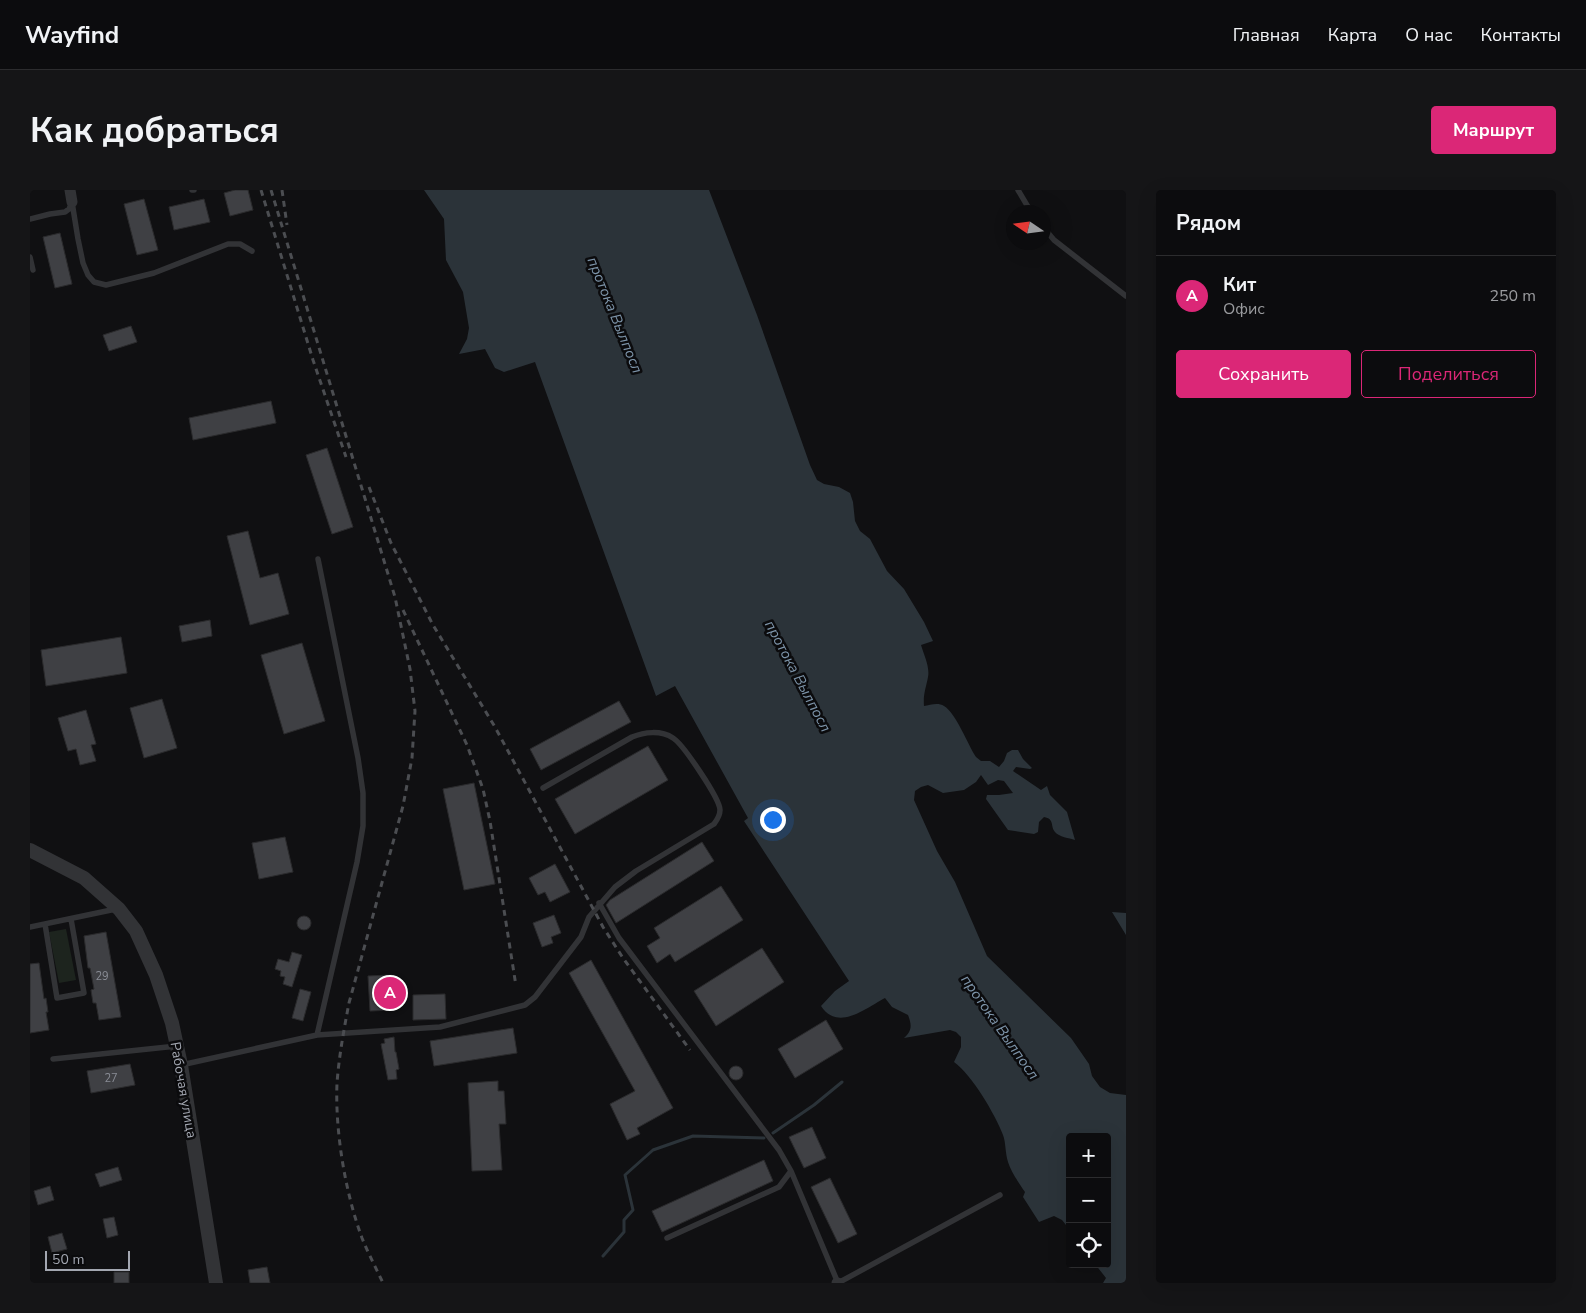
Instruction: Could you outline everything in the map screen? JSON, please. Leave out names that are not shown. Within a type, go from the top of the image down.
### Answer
[{"type":"street","points":[[70,190],[72,202]]},
{"type":"street","name":"Рабочая улица","points":[[30,850],[84,878],[119,909],[136,931],[156,975],[172,1023],[181,1065],[216,1283]]},
{"type":"lane","points":[[1018,190],[1026,205]]},
{"type":"lane","points":[[30,219],[65,212],[69,209],[72,202]]},
{"type":"lane","points":[[72,202],[84,263],[88,275],[94,282],[106,285],[154,273],[228,244],[240,244],[252,251]]},
{"type":"lane","points":[[1051,236],[1126,296]]},
{"type":"lane","points":[[30,257],[32,270]]},
{"type":"lane","points":[[317,1035],[357,862],[363,826],[364,793],[318,558]]},
{"type":"lane","points":[[181,1065],[317,1035],[440,1027],[525,1005],[535,997],[581,937],[589,917],[599,903],[615,887],[636,871],[714,824],[719,817],[720,810],[717,800],[680,743],[666,734],[639,734],[632,737],[543,788]]},
{"type":"lane","points":[[599,903],[619,938],[779,1150],[791,1171],[837,1283],[1000,1195]]},
{"type":"lane","points":[[30,927],[119,909]]},
{"type":"lane","points":[[45,924],[58,998],[84,993],[71,918]]},
{"type":"lane","points":[[53,1059],[176,1046]]},
{"type":"lane","points":[[667,1238],[779,1187],[791,1171]]},
{"type":"shaded area","points":[[66,929],[76,980],[59,983],[49,932]]},
{"type":"water","name":"протока Вылпосл","points":[[424,190],[709,190],[817,480],[824,484],[839,487],[850,493],[855,521],[860,531],[870,539],[887,571],[904,589],[933,641],[921,645],[928,669],[924,706],[939,704],[944,706],[953,715],[976,757],[981,761],[990,761],[999,767],[1007,753],[1012,750],[1018,750],[1023,759],[1032,768],[1016,767],[1013,771],[1041,790],[1047,786],[1050,795],[1067,812],[1075,840],[1057,834],[1050,819],[1044,817],[1039,822],[1038,832],[1034,834],[1008,830],[986,799],[987,795],[1013,793],[1004,781],[998,780],[988,785],[981,775],[976,782],[964,790],[943,793],[928,785],[921,787],[915,791],[914,800],[937,851],[955,882],[987,956],[1071,1038],[1089,1064],[1092,1076],[1100,1087],[1110,1093],[1126,1095],[1126,1283],[1103,1283],[1106,1278],[1098,1268],[1111,1268],[1111,1133],[1066,1133],[1066,1225],[1062,1220],[1054,1216],[1039,1222],[1023,1197],[1025,1192],[1009,1166],[1004,1138],[999,1126],[975,1085],[954,1062],[961,1047],[961,1037],[956,1032],[950,1030],[904,1038],[909,1033],[910,1028],[908,1015],[892,1007],[885,998],[861,1012],[844,1018],[828,1014],[821,1006],[835,991],[849,981],[744,821],[748,818],[675,686],[656,696],[535,362],[504,372],[495,368],[485,349],[459,354],[467,339],[469,328],[463,292],[446,260],[444,219]]},
{"type":"water","points":[[1112,912],[1126,913],[1126,935]]},
{"type":"building","points":[[235,190],[248,190],[253,210],[230,216],[224,193]]},
{"type":"building","points":[[144,199],[158,250],[137,255],[124,204]]},
{"type":"building","points":[[204,199],[210,222],[174,230],[169,207]]},
{"type":"building","points":[[60,233],[72,284],[55,288],[43,237]]},
{"type":"building","points":[[131,326],[137,342],[109,351],[103,335]]},
{"type":"building","points":[[271,401],[276,423],[193,440],[189,418]]},
{"type":"building","points":[[327,448],[353,527],[332,534],[306,455]]},
{"type":"building","points":[[248,531],[260,578],[278,573],[289,614],[250,625],[227,536]]},
{"type":"building","points":[[210,620],[212,636],[182,642],[179,626]]},
{"type":"building","points":[[121,637],[127,673],[46,686],[41,650]]},
{"type":"building","points":[[302,643],[325,721],[284,734],[261,655]]},
{"type":"building","points":[[162,699],[177,748],[144,758],[130,708]]},
{"type":"building","points":[[619,701],[631,722],[541,770],[530,749]]},
{"type":"building","points":[[86,710],[96,744],[91,745],[96,761],[80,765],[76,749],[68,751],[58,718]]},
{"type":"building","points":[[648,746],[668,780],[575,834],[555,799]]},
{"type":"building","points":[[474,783],[495,884],[464,890],[443,789]]},
{"type":"building","points":[[285,837],[293,872],[259,879],[252,843]]},
{"type":"building","points":[[702,842],[714,861],[616,923],[606,905],[610,900]]},
{"type":"building","points":[[555,864],[570,892],[550,902],[545,892],[538,895],[529,878]]},
{"type":"building","points":[[721,886],[743,920],[675,962],[670,954],[657,963],[647,946],[660,938],[654,928]]},
{"type":"building","points":[[554,915],[561,933],[551,937],[553,943],[542,947],[533,923]]},
{"type":"building","points":[[301,916],[307,916],[311,923],[307,930],[301,930],[297,926],[297,920]]},
{"type":"building","points":[[106,932],[121,1017],[99,1020],[96,1003],[93,1003],[91,990],[94,989],[90,968],[88,968],[84,936]]},
{"type":"building","points":[[762,948],[784,982],[716,1026],[694,991]]},
{"type":"building","points":[[292,952],[302,955],[292,987],[283,984],[285,977],[280,976],[281,971],[275,969],[278,959],[289,962]]},
{"type":"building","points":[[591,960],[673,1108],[637,1128],[640,1134],[627,1140],[610,1104],[635,1091],[569,973]]},
{"type":"building","points":[[39,963],[44,999],[46,998],[49,1030],[30,1033],[30,964]]},
{"type":"building","points":[[392,975],[393,1010],[370,1011],[368,976]]},
{"type":"building","points":[[300,989],[311,992],[303,1021],[292,1018]]},
{"type":"building","points":[[445,994],[446,1019],[413,1020],[413,995]]},
{"type":"building","points":[[826,1020],[843,1049],[795,1078],[778,1049]]},
{"type":"building","points":[[513,1028],[517,1053],[434,1066],[430,1041]]},
{"type":"building","points":[[394,1037],[399,1069],[396,1070],[397,1079],[388,1080],[381,1044],[385,1043],[384,1039]]},
{"type":"building","points":[[130,1064],[135,1085],[91,1093],[87,1071]]},
{"type":"building","points":[[733,1066],[739,1066],[743,1073],[739,1080],[733,1080],[729,1076],[729,1070]]},
{"type":"building","points":[[498,1081],[498,1091],[504,1091],[506,1124],[499,1124],[502,1170],[472,1171],[468,1083]]},
{"type":"building","points":[[812,1127],[826,1158],[804,1168],[789,1137]]},
{"type":"building","points":[[764,1160],[773,1181],[662,1232],[652,1211]]},
{"type":"building","points":[[118,1167],[122,1180],[100,1187],[95,1174]]},
{"type":"building","points":[[830,1178],[857,1234],[838,1243],[811,1187]]},
{"type":"building","points":[[50,1186],[54,1200],[38,1205],[34,1191]]},
{"type":"building","points":[[114,1217],[118,1235],[107,1238],[103,1219]]},
{"type":"building","points":[[62,1233],[67,1249],[52,1253],[48,1237]]},
{"type":"building","points":[[267,1267],[270,1283],[250,1283],[248,1270]]},
{"type":"building","points":[[114,1272],[129,1272],[129,1283],[114,1283]]},
{"type":"waterway","points":[[773,1133],[814,1105],[842,1082]]},
{"type":"waterway","points":[[603,1256],[624,1232],[624,1220],[633,1210],[625,1175],[653,1150],[693,1136],[764,1138]]},
{"type":"railway","points":[[261,190],[313,360],[346,457]]},
{"type":"railway","points":[[271,190],[395,597],[410,669],[415,711],[412,758],[403,806],[349,1003],[337,1083],[338,1121],[346,1181],[362,1238],[383,1283]]},
{"type":"railway","points":[[282,190],[287,225]]},
{"type":"railway","points":[[369,487],[391,543],[433,625],[495,727],[603,927],[623,958],[690,1050]]},
{"type":"railway","points":[[403,610],[467,745],[483,789],[490,821],[516,986]]},
{"type":"place","name":"Кит","points":[[390,993]]}]
